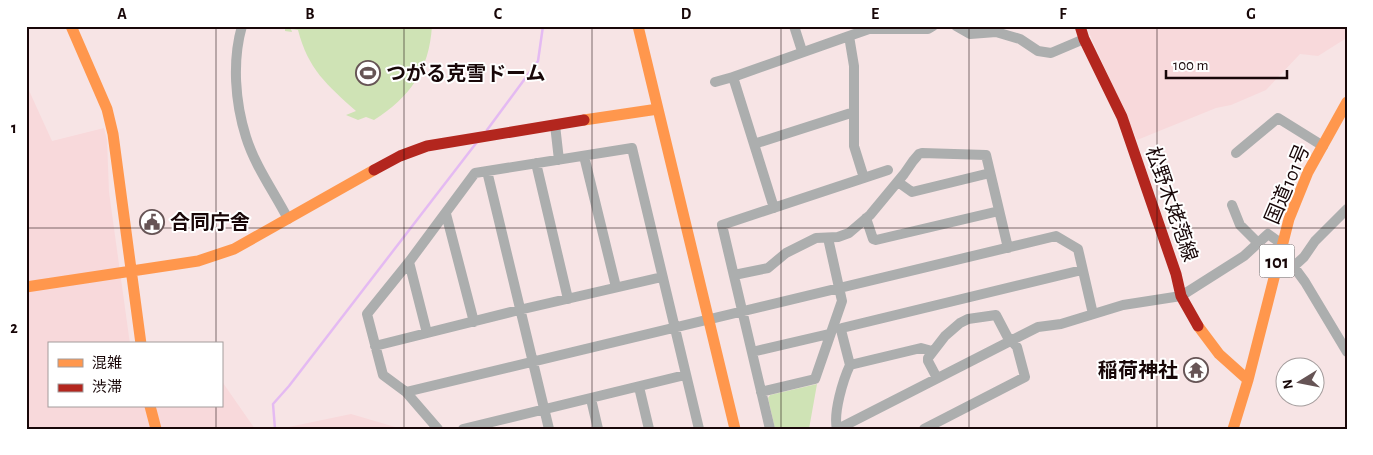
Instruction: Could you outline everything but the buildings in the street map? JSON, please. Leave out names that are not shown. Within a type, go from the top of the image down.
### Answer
[{"type":"main road","points":[[71,26],[107,108],[113,134],[141,342]]},
{"type":"main road","points":[[638,26],[735,429]]},
{"type":"main road","name":"松野木姥萢線","points":[[1080,26],[1084,40],[1122,117],[1176,274],[1181,296],[1203,335],[1239,374],[1248,380]]},
{"type":"main road","name":"国道101号","points":[[1233,429],[1248,380],[1278,256],[1289,219],[1308,172],[1347,102]]},
{"type":"main road","points":[[26,286],[198,261],[234,249],[400,156],[427,146],[489,134],[658,109]]},
{"type":"main road","points":[[151,408],[156,429]]},
{"type":"street","points":[[242,26],[236,57],[236,86],[246,137],[255,159],[288,219]]},
{"type":"street","points":[[794,26],[802,52]]},
{"type":"street","points":[[715,82],[733,78],[868,29],[928,30],[933,26]]},
{"type":"street","points":[[956,26],[970,34],[996,32],[1020,39],[1038,51],[1051,52],[1084,40]]},
{"type":"street","points":[[849,36],[854,66],[854,146],[864,178]]},
{"type":"street","points":[[733,78],[774,208]]},
{"type":"street","points":[[754,144],[854,112]]},
{"type":"street","points":[[1236,153],[1278,118],[1323,146]]},
{"type":"street","points":[[555,125],[559,160]]},
{"type":"street","points":[[438,429],[406,392],[383,375],[367,314],[446,214],[475,173],[632,148],[699,429]]},
{"type":"street","points":[[734,275],[768,268],[794,248],[816,238],[838,237],[849,233],[866,218],[898,182],[918,155],[922,153],[986,155],[1008,248]]},
{"type":"street","points":[[584,156],[616,287]]},
{"type":"street","points":[[536,163],[568,299]]},
{"type":"street","points":[[770,429],[722,226],[888,170]]},
{"type":"street","points":[[487,171],[549,429]]},
{"type":"street","points":[[898,182],[912,192],[990,173]]},
{"type":"street","points":[[1232,205],[1240,225],[1258,243]]},
{"type":"street","points":[[1294,267],[1315,241],[1347,209]]},
{"type":"street","points":[[866,218],[874,240],[876,240],[1000,211]]},
{"type":"street","points":[[446,214],[474,322]]},
{"type":"street","points":[[1082,270],[842,328],[850,365],[842,390],[836,420],[838,429],[1038,327],[1061,324],[1138,301],[1181,296],[1244,256],[1268,234],[1282,244]]},
{"type":"street","points":[[406,392],[1058,236],[1078,249],[1093,314]]},
{"type":"street","points":[[761,392],[815,379],[842,302],[828,238]]},
{"type":"street","points":[[1278,256],[1294,267],[1305,282],[1347,352]]},
{"type":"street","points":[[409,262],[427,333]]},
{"type":"street","points":[[375,346],[662,277]]},
{"type":"street","points":[[924,429],[942,425],[1025,377],[1017,347],[1010,341],[996,315],[963,321],[946,336],[932,351],[928,361],[937,378]]},
{"type":"street","points":[[752,352],[830,334]]},
{"type":"street","points":[[850,365],[922,348],[932,351]]},
{"type":"street","points":[[463,429],[497,425],[544,410],[685,375]]},
{"type":"street","points":[[639,387],[649,429]]},
{"type":"street","points":[[591,398],[598,429]]},
{"type":"shaded area","points":[[1086,26],[1347,26],[1347,35],[1345,39],[1318,56],[1300,54],[1266,90],[1137,140]]},
{"type":"shaded area","points":[[26,84],[52,141],[104,128],[107,140],[109,192],[130,342],[48,342],[48,408],[222,408],[222,381],[255,429],[26,429]]},
{"type":"shaded area","points":[[351,414],[402,429],[279,429]]},
{"type":"green space","name":"つがる克雪ドーム","points":[[285,26],[432,26],[427,56],[422,69],[407,92],[398,102],[374,120],[366,117],[358,120],[346,115],[356,111],[336,93],[313,66],[302,44],[298,30],[291,29],[292,32],[285,31]]},
{"type":"green space","points":[[817,384],[809,429],[775,429],[768,398],[770,395]]},
{"type":"waterway","points":[[487,130],[538,61],[543,26]]},
{"type":"waterway","points":[[275,429],[273,404],[289,386],[477,142]]},
{"type":"traffic: slow","points":[[71,26],[107,109],[113,134],[141,342]]},
{"type":"traffic: slow","points":[[638,26],[735,429]]},
{"type":"traffic: slow","points":[[1233,429],[1248,380],[1289,219],[1308,172],[1347,102]]},
{"type":"traffic: slow","points":[[584,120],[658,109]]},
{"type":"traffic: slow","points":[[26,287],[198,261],[234,249],[374,170]]},
{"type":"traffic: slow","points":[[1198,326],[1219,354],[1248,380]]},
{"type":"traffic: slow","points":[[151,408],[156,429]]},
{"type":"traffic: jam","points":[[1080,26],[1084,39],[1122,117],[1176,274],[1181,296],[1198,326]]},
{"type":"traffic: jam","points":[[374,170],[400,156],[427,146],[584,120]]},
{"type":"place","name":"つがる克雪ドーム","points":[[368,73]]},
{"type":"place","name":"合同庁舎","points":[[152,222]]},
{"type":"place","name":"稲荷神社","points":[[1196,370]]}]
